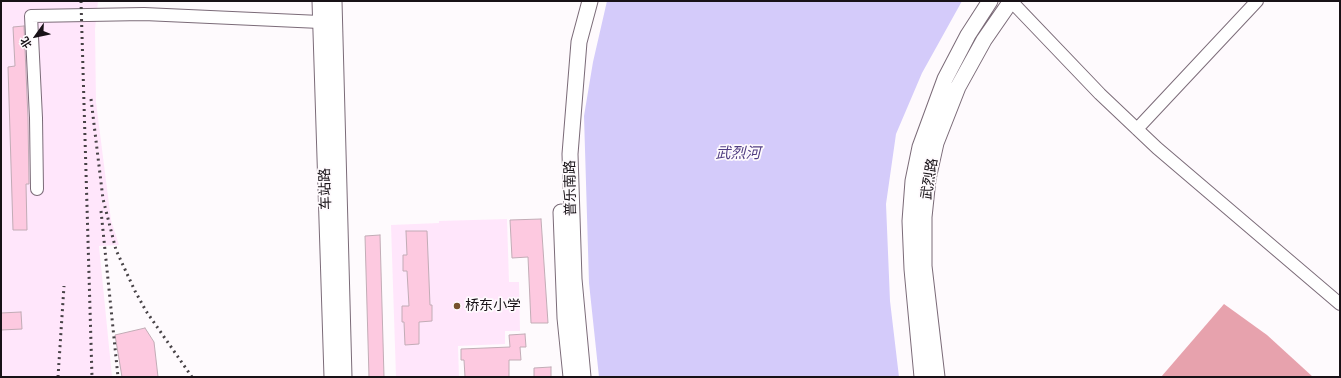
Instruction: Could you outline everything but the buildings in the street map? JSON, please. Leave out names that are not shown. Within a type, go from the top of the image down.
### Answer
[{"type":"main road","name":"车站路","points":[[320,1],[332,377]]},
{"type":"main road","name":"车站路","points":[[334,1],[344,377]]},
{"type":"main road","name":"普乐南路","points":[[571,377],[565,318],[562,250],[562,113],[569,40],[580,1]]},
{"type":"main road","name":"普乐南路","points":[[583,377],[574,279],[570,154],[579,42],[590,1]]},
{"type":"main road","name":"武烈路","points":[[922,377],[912,269],[910,221],[913,181],[920,147],[945,79],[968,35],[990,1]]},
{"type":"main road","name":"武烈路","points":[[937,377],[924,266],[924,218],[928,179],[936,143],[958,87],[984,40],[1011,1]]},
{"type":"street","points":[[1011,1],[1100,94],[1137,129],[1340,304]]},
{"type":"street","points":[[1137,129],[1257,1]]},
{"type":"street","points":[[37,189],[36,118],[31,16],[144,14],[320,22]]},
{"type":"shaded area","points":[[1,1],[98,1],[95,29],[96,102],[111,220],[119,245],[99,246],[112,377],[1,377]]},
{"type":"shaded area","name":"桥东小学","points":[[507,219],[509,282],[519,282],[520,331],[505,331],[505,344],[458,346],[459,377],[396,377],[391,225],[439,223],[439,221]]},
{"type":"shaded area","points":[[1224,304],[1267,335],[1313,377],[1161,377]]},
{"type":"water","name":"武烈河","points":[[607,1],[962,1],[922,73],[896,134],[886,204],[890,301],[899,377],[599,377],[589,283],[584,116],[593,62]]},
{"type":"railway","points":[[81,1],[92,377]]},
{"type":"railway","points":[[91,99],[103,199],[116,250],[146,311],[192,377]]},
{"type":"railway","points":[[101,211],[118,377]]},
{"type":"railway","points":[[58,377],[64,286]]},
{"type":"place","name":"桥东小学","points":[[457,306]]}]
